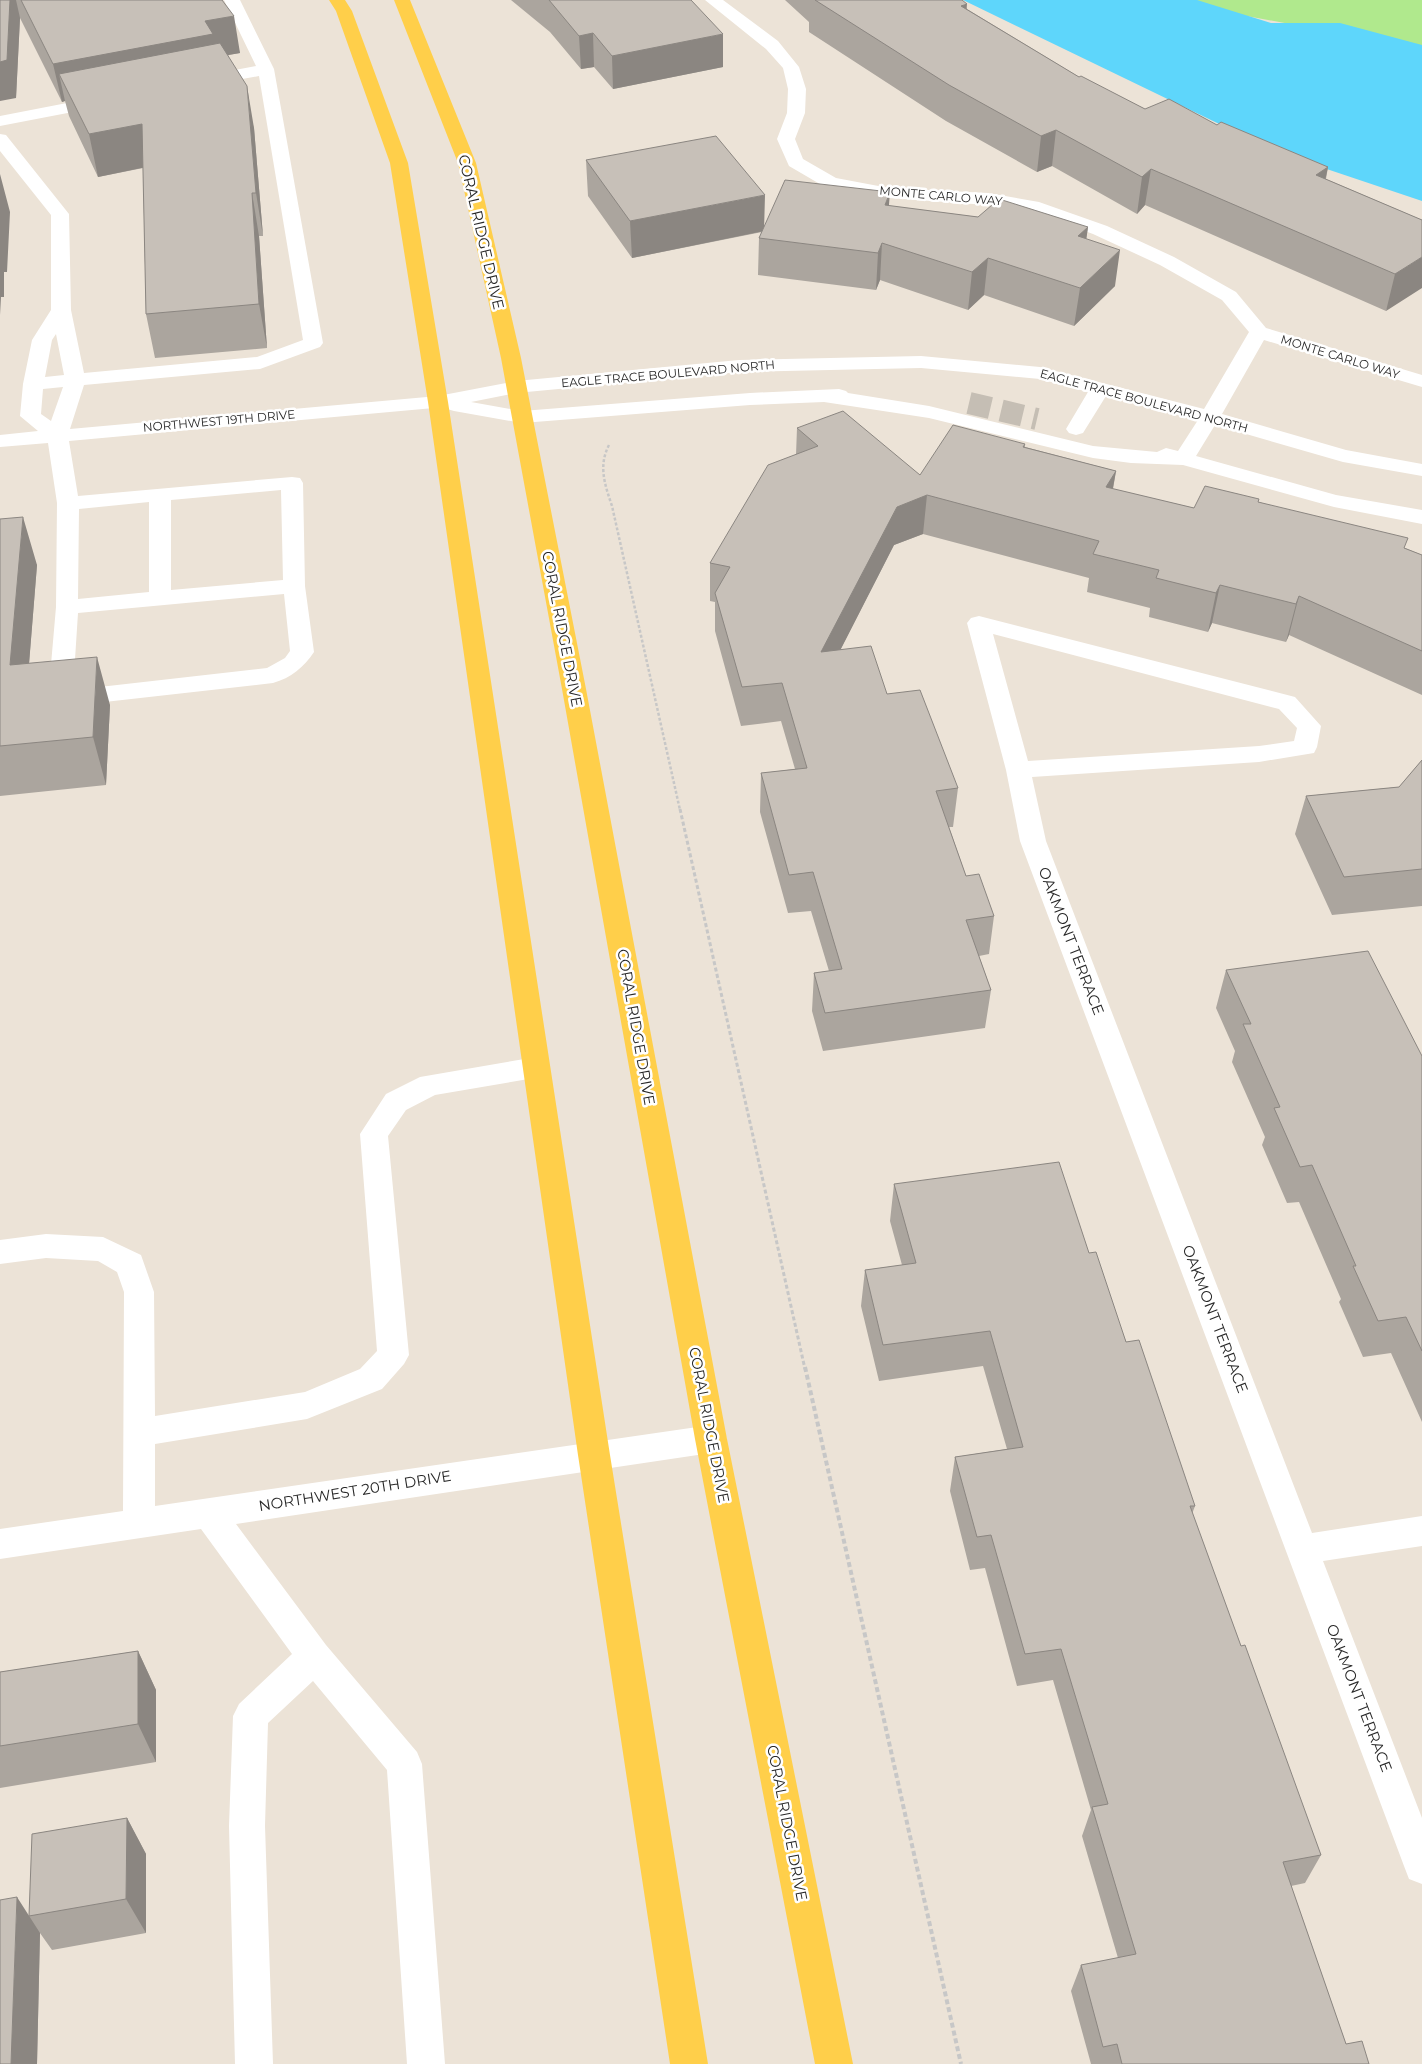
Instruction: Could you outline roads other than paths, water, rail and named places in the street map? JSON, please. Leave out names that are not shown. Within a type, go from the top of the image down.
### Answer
[{"type":"main road","points":[[337,0],[344,11],[399,163],[438,402],[594,1455],[689,2064]]},
{"type":"main road","name":"CORAL RIDGE DRIVE","points":[[402,0],[467,163],[516,387],[578,709],[711,1439],[834,2064]]},
{"type":"street","points":[[33,384],[260,364],[313,343],[266,69],[232,0]]},
{"type":"street","name":"MONTE CARLO WAY","points":[[712,0],[772,45],[791,67],[797,89],[796,113],[786,138],[795,162],[831,183],[889,193],[988,199],[1039,208],[1091,227],[1167,261],[1229,296],[1259,332],[1422,382]]},
{"type":"street","points":[[190,84],[266,69]]},
{"type":"street","points":[[0,122],[124,97]]},
{"type":"street","points":[[0,139],[60,214],[61,310],[75,381],[57,435],[68,502],[67,607],[60,699],[273,675],[294,664],[302,652],[294,586],[292,483],[68,502]]},
{"type":"street","points":[[57,435],[30,416],[33,384],[42,340],[61,310]]},
{"type":"street","points":[[1183,459],[1210,417],[1259,332]]},
{"type":"street","name":"EAGLE TRACE BOULEVARD NORTH","points":[[438,402],[516,387],[739,366],[921,362],[1040,373],[1210,417],[1343,456],[1422,470]]},
{"type":"street","points":[[1076,429],[1100,388]]},
{"type":"street","points":[[438,402],[522,418],[820,395],[908,398],[969,403]]},
{"type":"street","points":[[820,395],[929,412],[1093,452],[1131,457],[1183,459]]},
{"type":"street","name":"NORTHWEST 19TH DRIVE","points":[[0,441],[438,402]]},
{"type":"street","points":[[1037,419],[1334,501],[1422,516]]},
{"type":"street","points":[[160,495],[160,599]]},
{"type":"street","points":[[67,607],[294,586]]},
{"type":"street","name":"OAKMONT TERRACE","points":[[1018,770],[1259,754],[1305,747],[1309,726],[1287,703],[980,623],[1018,770],[1033,841],[1422,1866]]},
{"type":"street","points":[[140,1432],[307,1405],[371,1379],[393,1355],[374,1134],[396,1102],[430,1085],[536,1068]]},
{"type":"street","points":[[0,1252],[46,1246],[103,1249],[130,1264],[139,1292],[139,1523]]},
{"type":"street","name":"NORTHWEST 20TH DRIVE","points":[[0,1544],[711,1439]]},
{"type":"street","points":[[208,1513],[314,1656],[404,1764],[426,2064]]},
{"type":"street","points":[[1303,1549],[1422,1531]]},
{"type":"street","points":[[254,2064],[247,1826],[251,1716],[314,1656]]},
{"type":"water","points":[[963,0],[1197,0],[1271,23],[1340,23],[1422,45],[1422,201],[1279,153]]},
{"type":"tunnel","points":[[969,403],[1037,419]]}]
